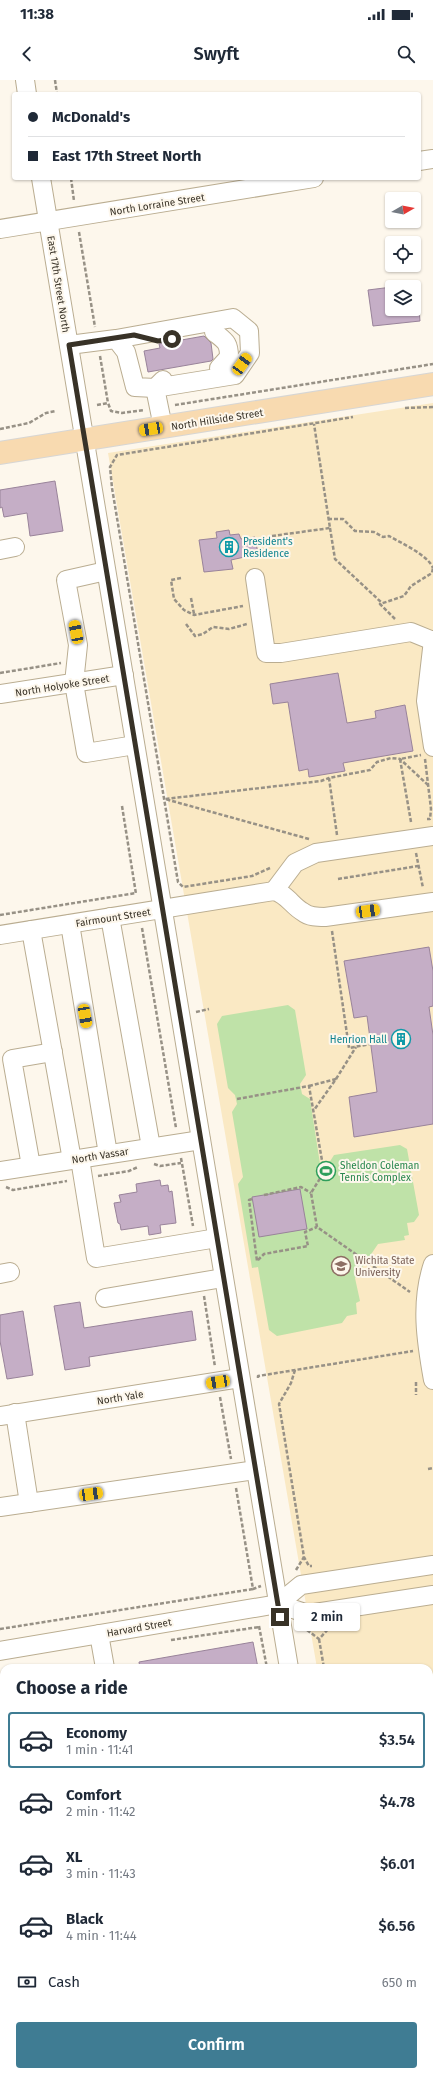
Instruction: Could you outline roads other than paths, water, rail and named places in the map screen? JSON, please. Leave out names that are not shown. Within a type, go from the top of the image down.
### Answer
[{"type":"main road","name":"North Hillside Street","points":[[0,453],[85,440],[161,418],[433,384]]},
{"type":"street","points":[[25,80],[27,92]]},
{"type":"street","points":[[421,161],[433,159]]},
{"type":"street","name":"East 17th Street North","points":[[41,180],[288,1664]]},
{"type":"street","name":"North Lorraine Street","points":[[0,229],[302,180]]},
{"type":"street","points":[[69,345],[116,339],[232,318],[249,331],[250,353],[235,375],[155,388],[135,387],[126,352],[116,339]]},
{"type":"street","points":[[134,335],[158,341],[226,330],[237,334],[242,345],[240,358],[219,368],[168,376],[155,388]]},
{"type":"street","points":[[155,388],[161,418]]},
{"type":"street","points":[[106,571],[66,580],[78,646],[74,683],[86,753],[135,745]]},
{"type":"street","points":[[254,578],[266,653],[281,653],[411,632],[433,640],[426,701],[428,751]]},
{"type":"street","name":"North Holyoke Street","points":[[0,694],[124,675]]},
{"type":"street","points":[[428,895],[325,917],[314,916],[303,912],[287,898],[274,891],[295,863],[316,852],[413,830],[433,836]]},
{"type":"street","name":"Fairmount Street","points":[[0,935],[274,891]]},
{"type":"street","points":[[110,917],[151,1148]]},
{"type":"street","points":[[70,924],[108,1154]]},
{"type":"street","points":[[31,930],[53,1052],[76,1159],[83,1178],[96,1258],[217,1238]]},
{"type":"street","points":[[31,1166],[12,1059],[53,1052]]},
{"type":"street","name":"North Vassar","points":[[0,1178],[31,1166],[201,1140]]},
{"type":"street","points":[[424,1380],[425,1331],[423,1300],[433,1264]]},
{"type":"street","points":[[105,1298],[223,1278]]},
{"type":"street","name":"North Yale","points":[[7,1414],[240,1378]]},
{"type":"street","points":[[7,1414],[29,1503]]},
{"type":"street","points":[[0,1507],[256,1470]]},
{"type":"street","points":[[278,1604],[301,1585],[433,1565]]},
{"type":"street","points":[[278,1604],[308,1614],[433,1595]]},
{"type":"street","name":"Harvard Street","points":[[0,1651],[278,1604]]},
{"type":"street","points":[[99,1634],[104,1664]]},
{"type":"place","name":"President's Residence","points":[[229,547]]},
{"type":"place","name":"Henrion Hall","points":[[401,1039]]},
{"type":"place","name":"Sheldon Coleman Tennis Complex","points":[[326,1171]]},
{"type":"place","name":"Wichita State University","points":[[341,1266]]}]
